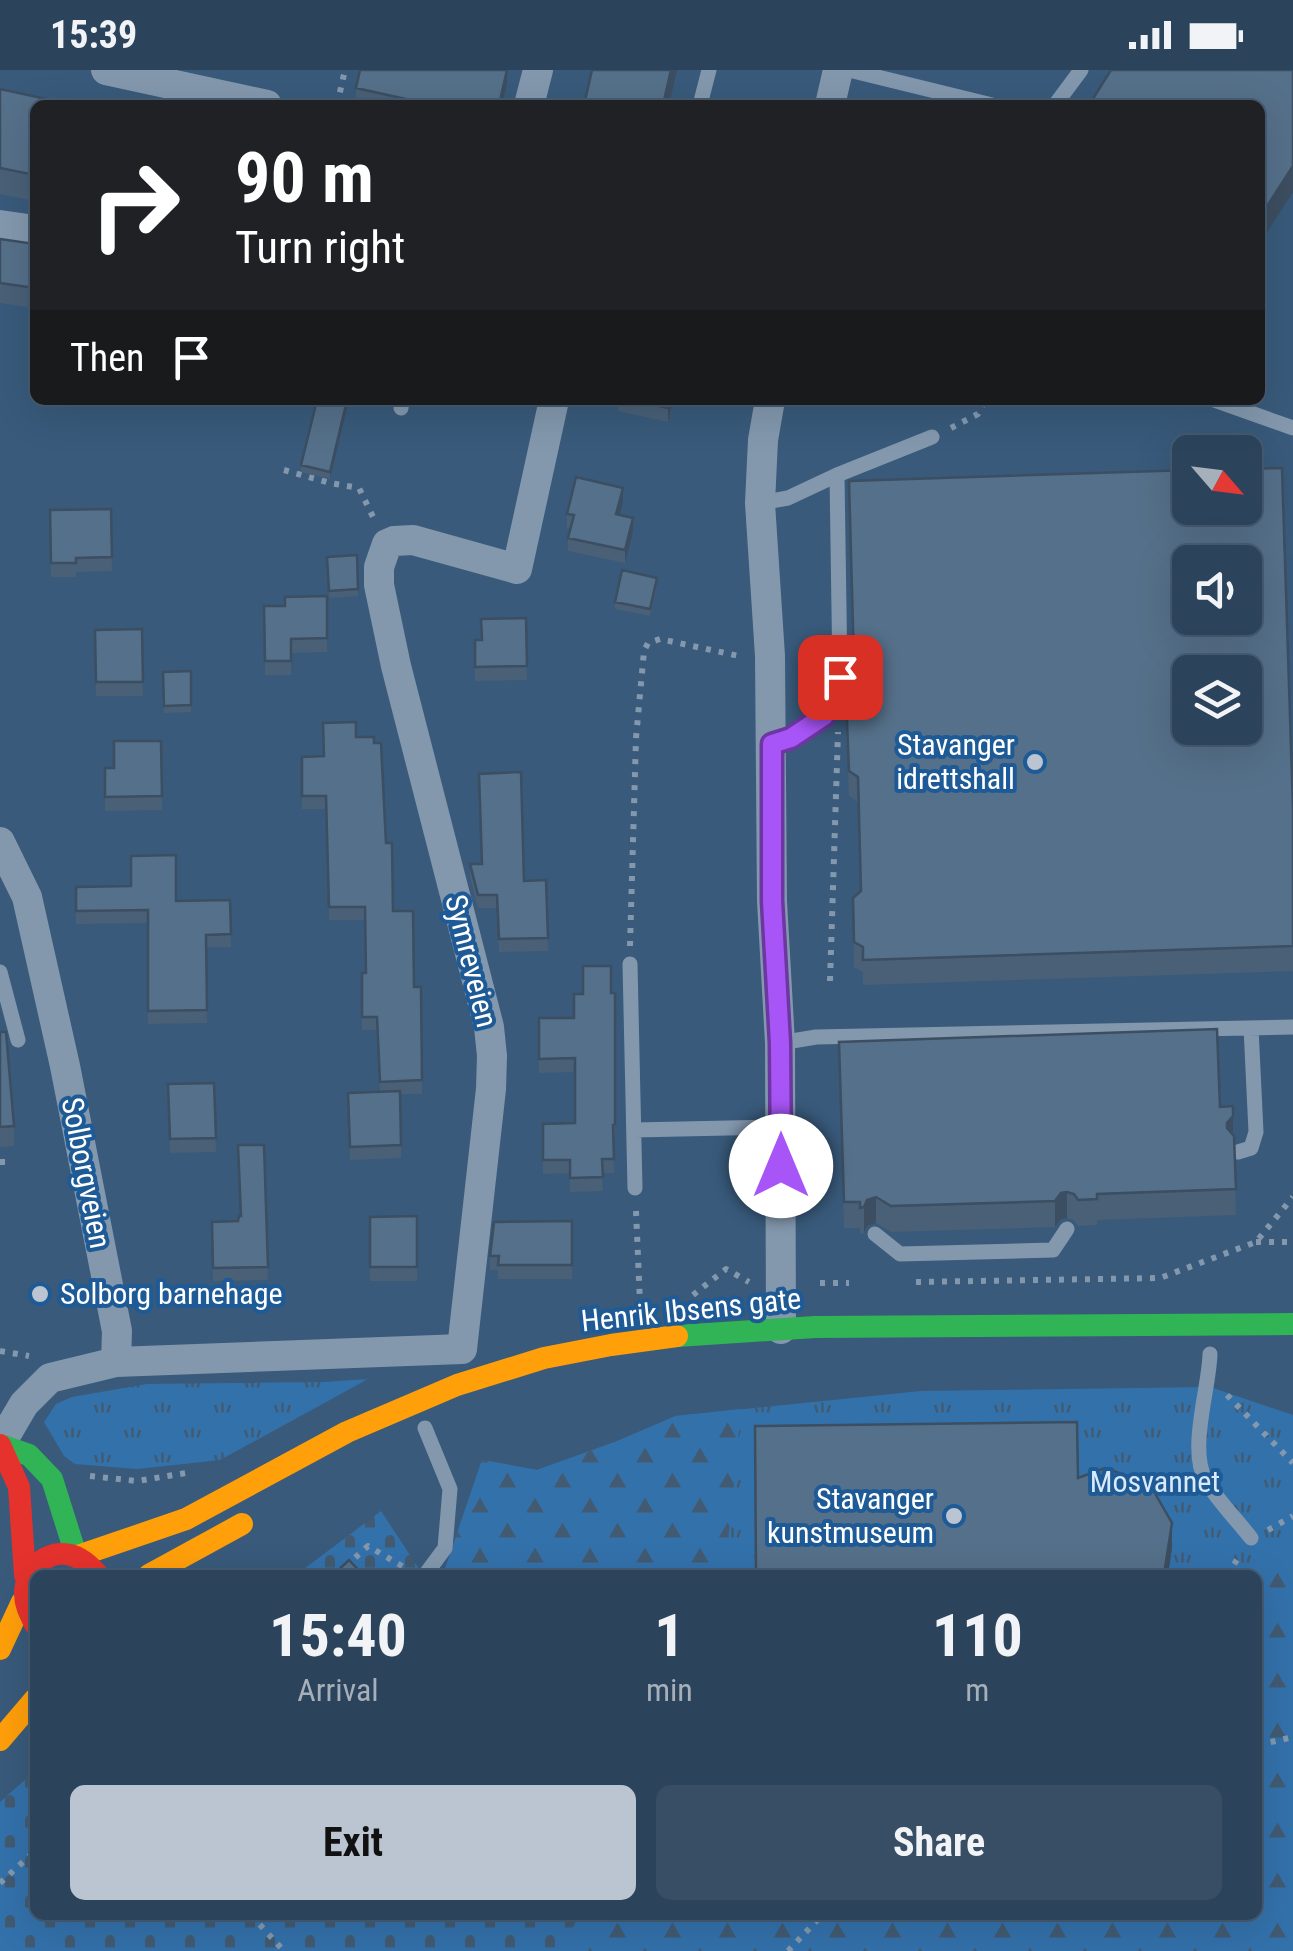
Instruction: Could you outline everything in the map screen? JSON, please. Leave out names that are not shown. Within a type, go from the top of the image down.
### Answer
[{"type":"main road","name":"Henrik Ibsens gate","points":[[25,1575],[42,1558],[64,1552],[77,1556],[184,1520],[372,1420],[476,1378],[552,1356],[628,1341],[881,1324],[1293,1324]]},
{"type":"main road","points":[[0,1445],[29,1456],[52,1479],[77,1556],[95,1570]]},
{"type":"main road","points":[[0,1445],[20,1486],[25,1575],[22,1602],[30,1618]]},
{"type":"main road","points":[[158,1570],[260,1514]]},
{"type":"main road","points":[[0,1649],[22,1602]]},
{"type":"main road","points":[[0,1740],[30,1704]]},
{"type":"street","points":[[106,70],[244,100]]},
{"type":"street","points":[[530,100],[538,70]]},
{"type":"street","points":[[831,100],[838,70]]},
{"type":"street","points":[[0,224],[30,229]]},
{"type":"street","points":[[387,544],[413,540],[517,569],[553,405]]},
{"type":"street","points":[[769,405],[760,503],[770,656],[772,901],[780,1043],[780,1330]]},
{"type":"street","name":"Symreveien","points":[[116,1362],[462,1349],[492,1056],[489,1027],[396,666],[379,585],[379,566],[387,544]]},
{"type":"street","name":"Solborgveien","points":[[0,842],[26,896],[65,1066],[117,1331],[116,1362]]},
{"type":"street","points":[[0,1445],[24,1404],[50,1378],[116,1362]]},
{"type":"lane","points":[[701,100],[709,70]]},
{"type":"lane","points":[[849,70],[972,100]]},
{"type":"lane","points":[[1059,100],[1080,70]]},
{"type":"lane","points":[[1228,405],[1293,428]]},
{"type":"lane","points":[[760,503],[788,498],[932,437]]},
{"type":"lane","points":[[772,744],[791,738],[824,716],[840,677],[837,475]]},
{"type":"lane","points":[[630,964],[635,1188]]},
{"type":"lane","points":[[0,972],[18,1040]]},
{"type":"lane","points":[[780,1043],[816,1038],[1293,1027]]},
{"type":"lane","points":[[1238,1152],[1251,1148],[1256,1132],[1250,1028]]},
{"type":"lane","points":[[634,1130],[780,1127]]},
{"type":"lane","points":[[876,1234],[900,1254],[1054,1250],[1067,1229]]},
{"type":"lane","points":[[1209,1360],[1198,1435],[1204,1478],[1251,1538]]},
{"type":"lane","points":[[424,1429],[450,1489],[445,1548],[430,1570]]},
{"type":"path","points":[[338,100],[346,70]]},
{"type":"path","points":[[932,437],[978,414],[982,405]]},
{"type":"path","points":[[284,470],[359,488],[387,544]]},
{"type":"path","points":[[630,964],[636,738],[644,651],[648,643],[660,639],[743,657],[770,656]]},
{"type":"path","points":[[830,980],[840,677]]},
{"type":"path","points":[[0,1162],[12,1162]]},
{"type":"path","points":[[635,1188],[640,1309]]},
{"type":"path","points":[[1256,1242],[1293,1242]]},
{"type":"path","points":[[1209,1360],[1293,1463]]},
{"type":"path","points":[[342,1570],[368,1546],[409,1570]]},
{"type":"path","points":[[1262,1745],[1293,1738]]},
{"type":"path","points":[[0,1883],[30,1856]]},
{"type":"path","points":[[256,1920],[284,1951]]},
{"type":"path","points":[[788,1951],[817,1920]]},
{"type":"green space","points":[[368,1379],[220,1460],[137,1469],[75,1464],[64,1456],[44,1422],[56,1404],[72,1397],[147,1384]]},
{"type":"green space","name":"Mosvannet","points":[[1210,1387],[1293,1415],[1293,1951],[539,1951],[568,1920],[1262,1920],[1262,1570],[445,1570],[482,1460],[537,1470],[676,1416],[921,1391]]},
{"type":"green space","points":[[741,1409],[727,1552],[705,1570],[445,1570],[482,1460],[537,1470],[676,1416]]},
{"type":"green space","points":[[381,1511],[420,1570],[303,1570]]},
{"type":"green space","points":[[1293,1543],[1293,1951],[559,1951],[587,1920],[1262,1920],[1262,1579]]},
{"type":"green space","points":[[30,1775],[30,1920],[579,1920],[551,1951],[0,1951],[0,1802]]},
{"type":"building","points":[[360,70],[507,70],[500,100],[410,100],[356,88]]},
{"type":"building","points":[[592,70],[671,70],[664,100],[585,100]]},
{"type":"building","points":[[1111,70],[1293,70],[1293,166],[1265,209],[1265,100],[1092,100]]},
{"type":"building","points":[[0,89],[51,100],[30,100],[30,174],[0,168]]},
{"type":"building","points":[[0,239],[30,243],[30,287],[0,283]]},
{"type":"building","points":[[316,405],[346,405],[330,472],[301,465]]},
{"type":"building","name":"Stavanger idrettshall","points":[[1282,468],[1293,809],[1293,946],[863,960],[863,947],[854,942],[853,898],[861,891],[858,777],[849,771],[845,671],[854,663],[849,481],[1172,471],[1172,525],[1262,525],[1262,469]]},
{"type":"building","points":[[576,477],[623,488],[616,514],[633,518],[625,550],[568,538],[574,515],[567,514]]},
{"type":"building","points":[[111,509],[112,557],[51,563],[50,510]]},
{"type":"building","points":[[357,555],[358,589],[329,591],[327,557]]},
{"type":"building","points":[[622,570],[657,578],[650,609],[615,602]]},
{"type":"building","points":[[327,596],[327,638],[291,639],[291,661],[265,661],[264,606],[285,606],[285,597]]},
{"type":"building","points":[[526,618],[527,666],[475,667],[475,640],[482,640],[481,619]]},
{"type":"building","points":[[142,629],[143,682],[96,682],[95,630]]},
{"type":"building","points":[[191,671],[191,705],[164,706],[163,672]]},
{"type":"building","points":[[356,722],[356,737],[374,737],[374,743],[381,743],[386,843],[392,843],[393,911],[413,911],[414,987],[421,987],[422,1080],[380,1082],[377,1017],[362,1017],[365,907],[329,907],[326,796],[302,796],[302,757],[324,756],[323,723]]},
{"type":"building","points":[[114,741],[161,741],[162,796],[105,797],[105,768],[114,768]]},
{"type":"building","points":[[521,772],[524,881],[546,880],[548,938],[499,939],[497,895],[478,895],[470,864],[482,864],[479,774]]},
{"type":"building","points":[[176,855],[176,901],[230,900],[231,934],[206,935],[207,1010],[148,1011],[148,910],[76,911],[76,887],[131,886],[131,856]]},
{"type":"building","points":[[583,966],[611,966],[611,993],[615,993],[614,1159],[602,1159],[603,1177],[570,1178],[570,1160],[543,1160],[543,1124],[575,1123],[575,1058],[539,1059],[539,1018],[574,1018],[574,994],[583,994]]},
{"type":"building","points":[[1217,1029],[1220,1107],[1233,1106],[1227,1128],[1234,1136],[1236,1189],[1097,1194],[1097,1199],[1078,1200],[1067,1192],[1055,1201],[891,1206],[876,1197],[860,1208],[860,1202],[844,1202],[839,1042]]},
{"type":"building","points":[[0,1032],[6,1032],[14,1126],[0,1127]]},
{"type":"building","points":[[214,1083],[216,1138],[170,1139],[168,1084]]},
{"type":"building","points":[[400,1091],[401,1145],[350,1147],[348,1093]]},
{"type":"building","points":[[238,1145],[264,1145],[268,1267],[213,1268],[212,1222],[238,1221],[241,1216]]},
{"type":"building","points":[[417,1216],[417,1267],[370,1267],[370,1217]]},
{"type":"building","points":[[572,1221],[572,1265],[498,1265],[499,1256],[490,1256],[494,1222]]},
{"type":"building","name":"Stavanger kunstmuseum","points":[[1077,1422],[1078,1478],[1105,1468],[1149,1483],[1172,1523],[1165,1568],[756,1570],[755,1426]]},
{"type":"building","points":[[349,1560],[358,1570],[338,1570]]},
{"type":"traffic: fast","points":[[677,1336],[815,1327],[1293,1324]]},
{"type":"traffic: fast","points":[[0,1445],[29,1455],[52,1479],[76,1555]]},
{"type":"traffic: slow","points":[[78,1556],[186,1519],[347,1432],[457,1385],[544,1358],[677,1336]]},
{"type":"traffic: slow","points":[[158,1570],[242,1524]]},
{"type":"traffic: slow","points":[[0,1649],[22,1602]]},
{"type":"traffic: slow","points":[[0,1740],[30,1705]]},
{"type":"traffic: jam","points":[[0,1445],[19,1487],[25,1575]]},
{"type":"traffic: jam","points":[[33,1570],[43,1560],[60,1554],[80,1559],[93,1570]]},
{"type":"traffic: jam","points":[[30,1574],[25,1594],[30,1613]]},
{"type":"place","name":"Stavanger idrettshall","points":[[1035,762]]},
{"type":"place","name":"Solborg barnehage","points":[[40,1294]]},
{"type":"place","name":"Stavanger kunstmuseum","points":[[954,1516]]},
{"type":"route","points":[[781,1166],[780,1043],[772,901],[772,744],[791,738],[824,716],[840,677]]}]
